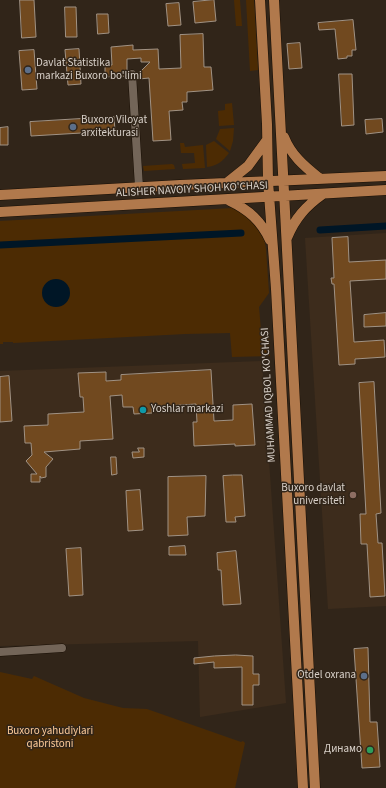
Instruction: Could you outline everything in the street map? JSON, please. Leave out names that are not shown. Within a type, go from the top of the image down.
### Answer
[{"type":"main road","name":"MUHAMMAD IQBOL KO'CHASI","points":[[260,0],[268,181],[276,289],[302,788]]},
{"type":"main road","points":[[274,0],[315,788]]},
{"type":"main road","points":[[281,131],[293,155],[303,166],[319,178]]},
{"type":"main road","points":[[228,182],[248,166],[267,140]]},
{"type":"main road","name":"ALISHER NAVOIY SHOH KO'CHASI","points":[[0,195],[228,182],[386,176]]},
{"type":"main road","name":"ALISHER NAVOIY SHOH KO'CHASI","points":[[0,212],[386,190]]},
{"type":"main road","points":[[286,239],[297,217],[310,204],[324,194]]},
{"type":"main road","points":[[228,200],[240,205],[254,216],[262,225],[272,245]]},
{"type":"street","points":[[132,74],[139,187]]},
{"type":"street","points":[[0,652],[62,648]]},
{"type":"shaded area","name":"Buxoro davlat universiteti","points":[[386,233],[386,606],[328,609],[305,238]]},
{"type":"shaded area","points":[[262,361],[286,703],[200,717],[198,641],[0,646],[0,371]]},
{"type":"green space","points":[[234,0],[240,0],[242,26],[236,26]]},
{"type":"green space","points":[[246,0],[254,0],[258,70],[250,71]]},
{"type":"green space","points":[[232,103],[234,125],[219,126],[218,111],[225,110],[225,104]]},
{"type":"green space","points":[[234,128],[233,141],[230,151],[216,139],[220,129]]},
{"type":"green space","points":[[214,141],[229,153],[220,163],[207,167],[206,145]]},
{"type":"green space","points":[[180,143],[184,143],[185,147],[203,145],[205,168],[183,169],[182,164],[195,163],[194,153],[181,153]]},
{"type":"green space","points":[[174,165],[175,169],[144,171],[143,166]]},
{"type":"green space","points":[[233,208],[240,211],[258,227],[264,238],[269,293],[259,307],[261,330],[269,334],[270,356],[232,357],[230,333],[13,343],[3,342],[3,344],[0,344],[0,221]]},
{"type":"green space","name":"Buxoro yahudiylari qabristoni","points":[[0,672],[32,679],[34,676],[84,698],[123,708],[147,709],[241,742],[243,741],[245,743],[235,788],[0,788]]},
{"type":"water","points":[[56,279],[66,283],[70,293],[66,303],[56,307],[46,303],[42,293],[46,283]]},
{"type":"building","points":[[20,0],[34,0],[36,37],[22,38]]},
{"type":"building","points":[[214,0],[216,21],[195,23],[193,2]]},
{"type":"building","points":[[179,3],[181,25],[168,26],[166,4]]},
{"type":"building","points":[[65,7],[76,7],[77,37],[66,37]]},
{"type":"building","points":[[97,14],[108,14],[109,33],[98,34]]},
{"type":"building","points":[[353,20],[356,50],[352,50],[352,56],[338,59],[335,29],[319,30],[318,23]]},
{"type":"building","points":[[203,34],[204,67],[211,67],[213,90],[187,92],[187,102],[182,102],[183,110],[169,111],[171,140],[153,141],[149,78],[139,79],[139,73],[150,62],[141,62],[141,58],[127,59],[127,76],[105,77],[105,65],[112,65],[111,47],[133,45],[133,50],[158,49],[159,69],[181,68],[180,35]]},
{"type":"building","points":[[300,43],[302,68],[289,69],[287,44]]},
{"type":"building","points":[[79,49],[81,84],[68,85],[65,50]]},
{"type":"building","name":"Davlat Statistika markazi Buxoro bo'limi","points":[[34,50],[37,89],[22,90],[19,51]]},
{"type":"building","points":[[339,74],[352,74],[354,125],[342,126]]},
{"type":"building","name":"Buxoro Viloyat arxitekturasi","points":[[114,117],[115,131],[31,136],[30,122]]},
{"type":"building","points":[[382,119],[383,132],[366,134],[365,120]]},
{"type":"building","points":[[8,127],[8,145],[0,145],[0,128]]},
{"type":"building","points":[[348,237],[349,262],[386,260],[386,279],[350,281],[354,342],[384,340],[385,357],[355,359],[355,364],[339,365],[334,284],[332,284],[331,278],[334,278],[332,238]]},
{"type":"building","points":[[386,313],[386,326],[364,327],[364,315]]},
{"type":"building","points":[[211,370],[214,421],[233,420],[233,405],[252,404],[255,445],[235,446],[235,444],[194,446],[193,422],[197,422],[196,404],[152,407],[152,413],[134,414],[133,407],[123,407],[122,395],[110,396],[113,439],[80,441],[80,449],[44,452],[53,459],[46,467],[46,477],[41,478],[40,476],[40,482],[31,482],[31,474],[37,474],[26,461],[32,455],[31,443],[25,443],[24,426],[48,425],[48,414],[84,412],[83,397],[80,397],[78,373],[106,372],[106,381],[121,380],[121,375]]},
{"type":"building","points":[[9,376],[12,421],[0,422],[0,377]]},
{"type":"building","points":[[374,382],[381,513],[376,514],[378,543],[382,543],[385,596],[370,597],[367,544],[361,544],[360,514],[366,514],[359,383]]},
{"type":"building","points":[[138,448],[144,448],[144,457],[133,458],[132,452],[139,452]]},
{"type":"building","points":[[111,457],[116,457],[117,474],[112,475]]},
{"type":"building","points":[[242,475],[245,516],[235,517],[236,522],[226,522],[223,476]]},
{"type":"building","points":[[206,476],[205,516],[187,517],[188,535],[168,536],[168,477]]},
{"type":"building","points":[[140,490],[143,530],[128,531],[126,491]]},
{"type":"building","points":[[185,546],[186,555],[169,555],[169,547]]},
{"type":"building","points":[[81,548],[83,595],[69,596],[66,549]]},
{"type":"building","points":[[236,551],[241,604],[223,605],[221,570],[218,570],[217,553]]},
{"type":"building","points":[[368,648],[370,722],[377,722],[380,767],[362,768],[354,649]]},
{"type":"building","points":[[236,655],[253,656],[253,674],[259,674],[259,685],[253,685],[253,705],[242,705],[242,667],[214,668],[214,662],[194,664],[194,658]]},
{"type":"waterway","points":[[320,230],[386,226]]},
{"type":"waterway","points":[[0,245],[241,233]]},
{"type":"place","name":"Davlat Statistika markazi Buxoro bo'limi","points":[[28,70]]},
{"type":"place","name":"Buxoro Viloyat arxitekturasi","points":[[73,127]]},
{"type":"place","name":"Yoshlar markazi","points":[[143,410]]},
{"type":"place","name":"Buxoro davlat universiteti","points":[[353,495]]},
{"type":"place","name":"Otdel oxrana","points":[[364,676]]},
{"type":"place","name":"Динамо","points":[[370,750]]}]
